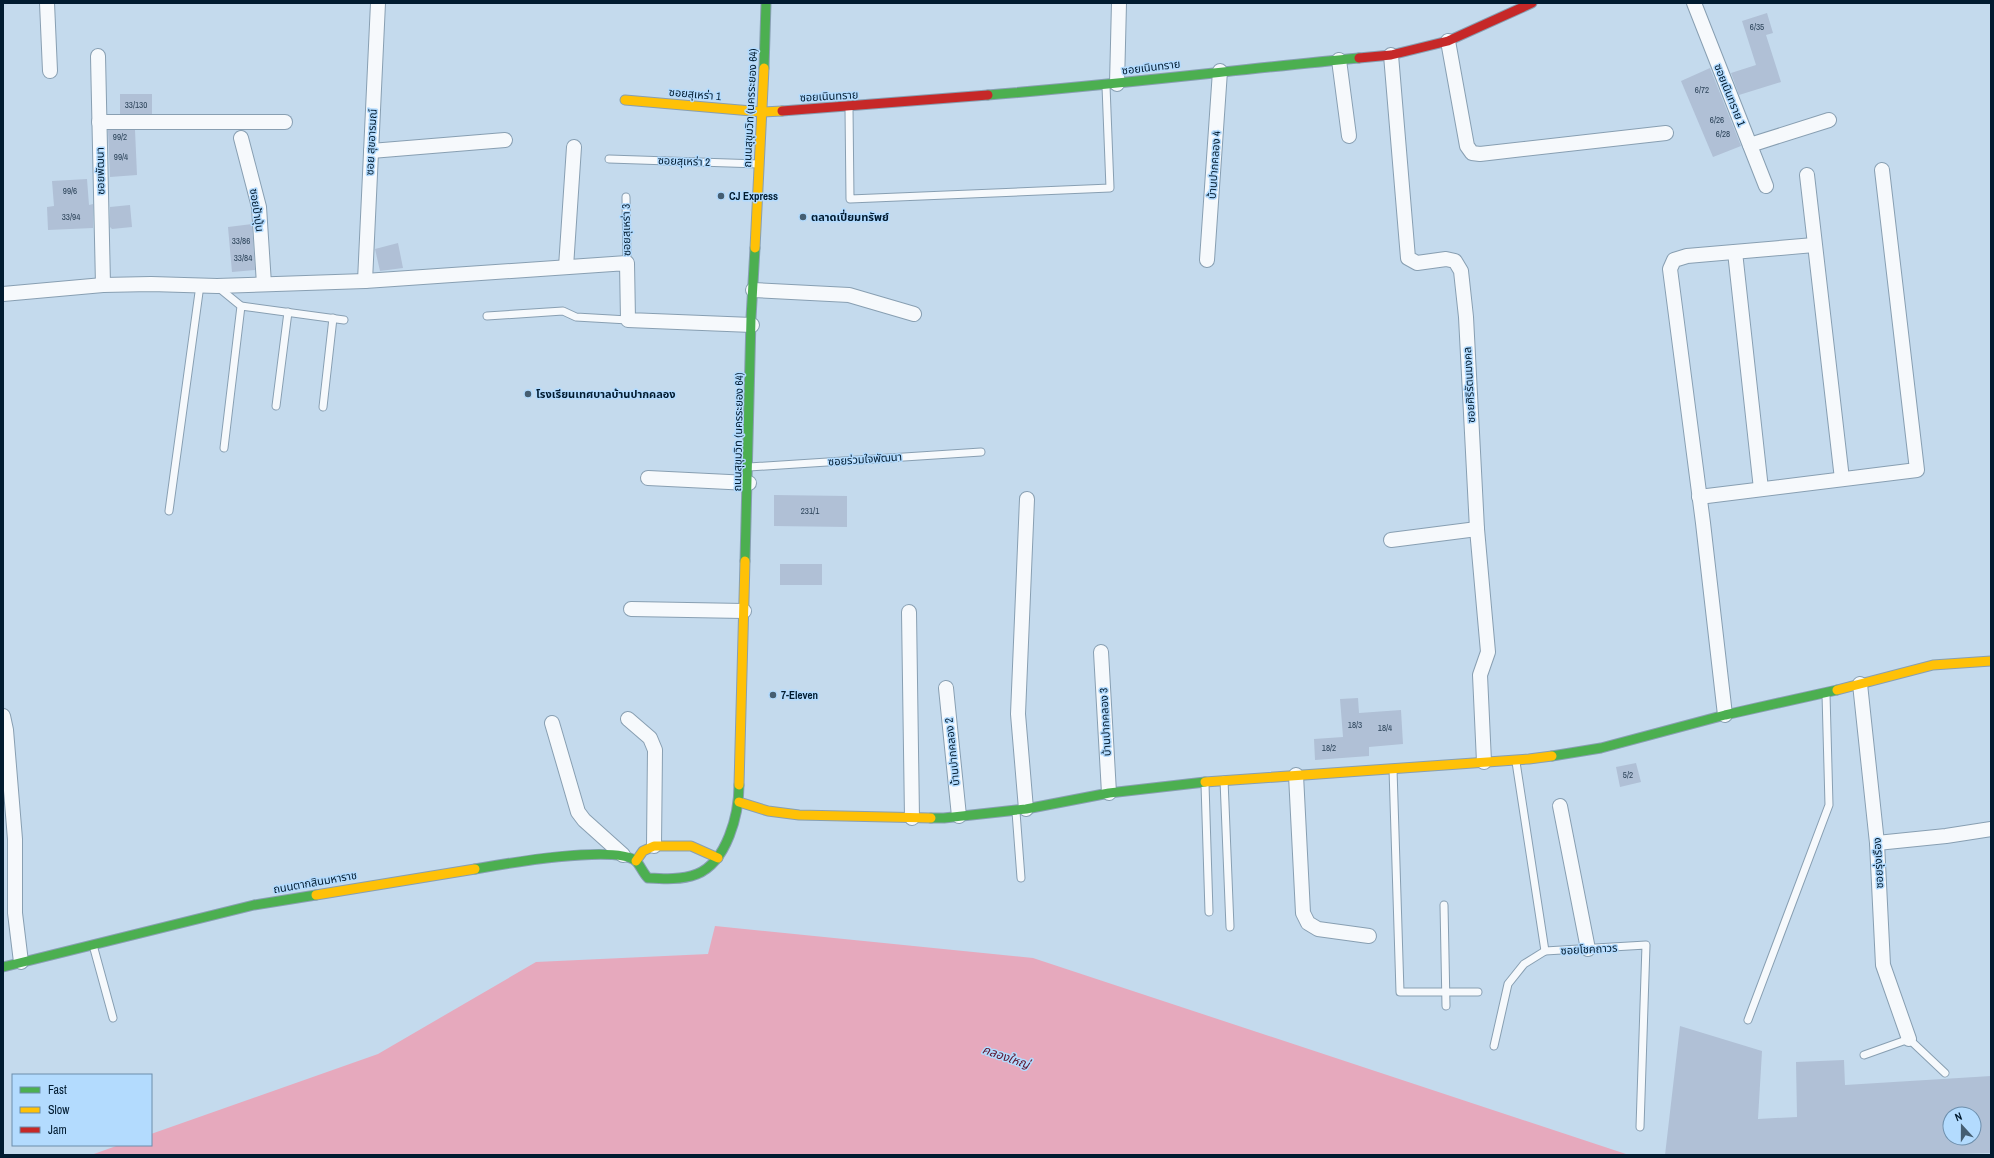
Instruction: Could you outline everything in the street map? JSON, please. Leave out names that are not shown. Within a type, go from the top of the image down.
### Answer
[{"type":"street","points":[[47,3],[50,71]]},
{"type":"street","name":"ซอย สุขอารมณ์","points":[[365,281],[378,3]]},
{"type":"street","name":"ถนนสุขุมวิท (นครระยอง 64)","points":[[718,858],[735,822],[740,802],[753,290],[763,112],[766,3]]},
{"type":"street","points":[[1111,84],[1119,3]]},
{"type":"street","name":"ซอยเนินทราย","points":[[763,112],[849,107],[1111,84],[1220,71],[1391,55],[1448,41],[1532,3]]},
{"type":"street","name":"ซอยเนินทราย 1","points":[[1694,3],[1766,186]]},
{"type":"street","points":[[1448,41],[1467,146],[1472,153],[1480,154],[1666,132]]},
{"type":"street","name":"ซอยศิริรัตนมงคล","points":[[1391,55],[1408,258],[1417,263],[1446,259],[1455,261],[1461,271],[1466,318],[1477,529],[1488,652],[1480,675],[1484,762]]},
{"type":"street","name":"ซอยพัฒนา","points":[[98,56],[103,285]]},
{"type":"street","points":[[1339,60],[1349,136]]},
{"type":"street","name":"บ้านปากคลอง 4","points":[[1207,260],[1220,71]]},
{"type":"street","name":"ซอยสุเหร่า 1","points":[[625,100],[763,112]]},
{"type":"street","points":[[1750,145],[1829,120]]},
{"type":"street","points":[[99,122],[285,122]]},
{"type":"street","name":"ซอยป้าปุ่น","points":[[241,138],[259,207],[264,284]]},
{"type":"street","points":[[371,151],[505,140]]},
{"type":"street","points":[[566,267],[574,147]]},
{"type":"street","points":[[1699,497],[1917,470],[1882,170]]},
{"type":"street","points":[[1807,175],[1842,479]]},
{"type":"street","points":[[1725,715],[1670,269],[1674,260],[1687,256],[1814,245]]},
{"type":"street","points":[[1735,252],[1761,489]]},
{"type":"street","points":[[3,294],[103,285],[151,284],[217,286],[365,281],[627,263],[628,320],[752,325]]},
{"type":"street","points":[[753,290],[849,295],[914,314]]},
{"type":"street","points":[[648,478],[749,483]]},
{"type":"street","points":[[1021,810],[1018,714],[1027,499]]},
{"type":"street","points":[[1391,540],[1477,529]]},
{"type":"street","points":[[631,609],[744,611]]},
{"type":"street","points":[[909,612],[912,818]]},
{"type":"street","name":"บ้านปากคลอง 3","points":[[1101,652],[1109,793]]},
{"type":"street","points":[[740,802],[768,811],[799,815],[912,818],[959,816],[1021,810],[1109,793],[1204,782],[1393,767],[1515,760],[1601,748],[1725,715],[1826,694],[1933,665],[1991,661]]},
{"type":"street","name":"ซอยรุ่งเรือง","points":[[1860,684],[1878,843],[1883,965],[1909,1039]]},
{"type":"street","name":"บ้านปากคลอง 2","points":[[946,688],[959,816]]},
{"type":"street","points":[[3,716],[6,730],[15,839],[14,913],[22,962]]},
{"type":"street","points":[[628,719],[650,738],[655,750],[654,846]]},
{"type":"street","points":[[552,723],[578,812],[584,820],[629,858],[648,878],[679,879],[698,874],[718,858],[691,846],[654,846],[629,858]]},
{"type":"street","points":[[1296,775],[1303,913],[1308,923],[1318,929],[1369,936]]},
{"type":"street","points":[[1560,806],[1588,949]]},
{"type":"street","points":[[1878,843],[1946,836],[1991,828]]},
{"type":"street","name":"ถนนตากสินมหาราช","points":[[3,967],[262,903],[554,856],[629,858]]},
{"type":"lane","points":[[849,107],[850,199],[1110,188],[1111,84]]},
{"type":"lane","name":"ซอยสุเหร่า 2","points":[[609,159],[759,164]]},
{"type":"lane","name":"ซอยสุเหร่า 3","points":[[626,197],[627,263]]},
{"type":"lane","points":[[169,511],[200,286]]},
{"type":"lane","points":[[217,286],[241,306],[344,320]]},
{"type":"lane","points":[[224,448],[241,306]]},
{"type":"lane","points":[[487,316],[563,311],[576,317],[628,320]]},
{"type":"lane","points":[[276,406],[288,312]]},
{"type":"lane","points":[[323,407],[333,318]]},
{"type":"lane","name":"ซอยร่วมใจพัฒนา","points":[[749,467],[981,452]]},
{"type":"lane","points":[[1748,1020],[1829,805],[1826,694]]},
{"type":"lane","name":"ซอยโชคถาวร","points":[[1515,760],[1545,951],[1646,945],[1640,1127]]},
{"type":"lane","points":[[1393,767],[1400,992],[1478,992]]},
{"type":"lane","points":[[1224,780],[1230,927]]},
{"type":"lane","points":[[1204,782],[1209,912]]},
{"type":"lane","points":[[1021,810],[1021,878]]},
{"type":"lane","points":[[1444,904],[1446,1006]]},
{"type":"lane","points":[[93,945],[113,1018]]},
{"type":"lane","points":[[1494,1046],[1508,984],[1524,964],[1545,951]]},
{"type":"lane","points":[[1864,1055],[1909,1039],[1945,1073]]},
{"type":"water","name":"คลองใหญ่","points":[[715,926],[1033,958],[1629,1155],[91,1155],[116,1146],[152,1146],[152,1134],[378,1054],[536,962],[708,954]]},
{"type":"building","points":[[1767,13],[1773,33],[1766,35],[1781,82],[1739,95],[1731,73],[1756,65],[1742,21]]},
{"type":"building","points":[[1710,68],[1741,146],[1713,157],[1681,81]]},
{"type":"building","points":[[120,94],[152,94],[152,114],[120,114]]},
{"type":"building","points":[[108,130],[135,130],[137,175],[110,177]]},
{"type":"building","points":[[87,179],[89,205],[93,204],[93,228],[48,230],[47,207],[54,206],[52,181]]},
{"type":"building","points":[[130,205],[132,227],[112,229],[110,227],[110,207]]},
{"type":"building","points":[[252,224],[255,270],[232,272],[228,227]]},
{"type":"building","points":[[398,243],[403,268],[380,271],[375,249]]},
{"type":"building","points":[[774,495],[847,496],[847,527],[774,526]]},
{"type":"building","points":[[780,564],[822,564],[822,585],[780,585]]},
{"type":"building","points":[[1358,698],[1359,713],[1401,710],[1403,744],[1369,747],[1369,756],[1315,760],[1314,739],[1343,737],[1340,699]]},
{"type":"building","points":[[1636,763],[1641,782],[1620,787],[1616,767]]},
{"type":"building","points":[[1680,1026],[1762,1051],[1758,1119],[1797,1117],[1796,1062],[1844,1060],[1845,1085],[1991,1076],[1991,1153],[1920,1155],[1665,1155]]},
{"type":"traffic: fast","points":[[764,68],[766,3]]},
{"type":"traffic: fast","points":[[988,95],[1081,87],[1359,58]]},
{"type":"traffic: fast","points":[[745,561],[751,318],[755,248]]},
{"type":"traffic: fast","points":[[1552,756],[1601,748],[1725,715],[1837,690]]},
{"type":"traffic: fast","points":[[931,818],[944,818],[1026,809],[1109,793],[1205,782]]},
{"type":"traffic: fast","points":[[475,869],[558,857],[606,854],[624,856],[636,861],[648,878],[673,879],[691,876],[707,868],[716,859],[723,848],[734,823],[739,785]]},
{"type":"traffic: fast","points":[[3,967],[254,905],[316,895]]},
{"type":"traffic: slow","points":[[755,248],[764,68]]},
{"type":"traffic: slow","points":[[625,100],[763,112],[782,111]]},
{"type":"traffic: slow","points":[[739,785],[745,561]]},
{"type":"traffic: slow","points":[[1837,690],[1933,665],[1991,661]]},
{"type":"traffic: slow","points":[[1205,782],[1529,759],[1552,756]]},
{"type":"traffic: slow","points":[[739,802],[768,811],[799,815],[931,818]]},
{"type":"traffic: slow","points":[[636,861],[643,851],[654,846],[691,846],[718,858]]},
{"type":"traffic: slow","points":[[316,895],[475,869]]},
{"type":"traffic: jam","points":[[1359,58],[1391,55],[1448,41],[1532,3]]},
{"type":"traffic: jam","points":[[782,111],[988,95]]},
{"type":"place","name":"CJ Express","points":[[721,196]]},
{"type":"place","name":"ตลาดเปี่ยมทรัพย์","points":[[803,217]]},
{"type":"place","name":"โรงเรียนเทศบาลบ้านปากคลอง","points":[[528,394]]},
{"type":"place","name":"7-Eleven","points":[[773,695]]}]
